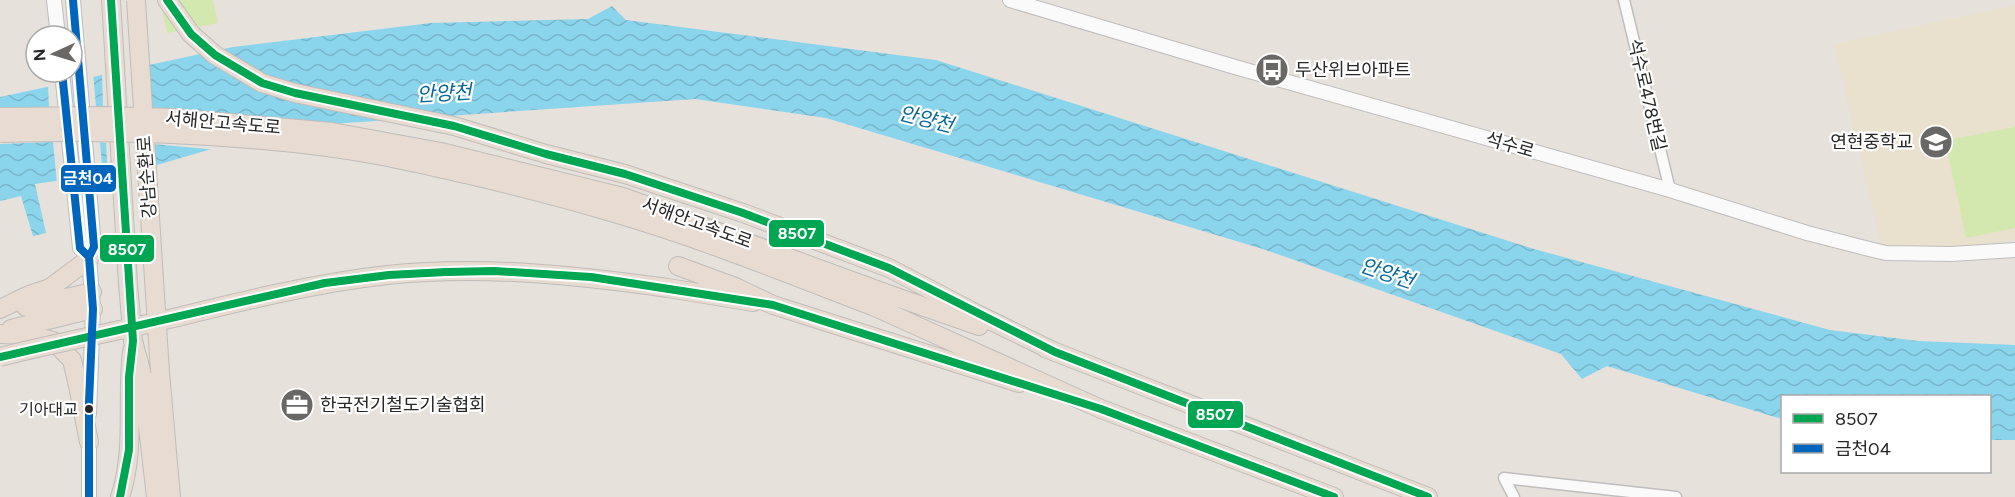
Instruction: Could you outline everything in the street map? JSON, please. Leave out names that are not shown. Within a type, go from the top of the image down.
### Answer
[{"type":"highway","name":"강남순환로","points":[[111,0],[133,340],[142,374],[156,497]]},
{"type":"highway","name":"강남순환로","points":[[136,0],[160,372],[171,497]]},
{"type":"highway","points":[[167,0],[191,34],[215,55],[262,83],[295,93],[454,126],[546,154],[625,174],[743,213],[889,268],[1055,352]]},
{"type":"highway","name":"서해안고속도로","points":[[0,117],[107,116],[186,119],[332,132],[441,152],[623,197],[878,300],[1101,409],[1334,497]]},
{"type":"highway","name":"서해안고속도로","points":[[0,134],[171,133],[328,147],[431,166],[538,192],[616,213],[878,300],[1055,352],[1422,495]]},
{"type":"highway","points":[[0,311],[29,295],[50,288],[88,253]]},
{"type":"highway","points":[[678,266],[735,287],[773,305],[1101,409]]},
{"type":"highway","points":[[0,357],[325,283],[389,275],[446,272],[537,273],[591,277],[773,305]]},
{"type":"highway","points":[[0,311],[92,301]]},
{"type":"highway","points":[[0,333],[92,301]]},
{"type":"highway","points":[[0,333],[29,335],[52,341],[72,360],[89,442]]},
{"type":"highway","points":[[120,497],[129,450],[129,377],[133,340]]},
{"type":"street","points":[[54,0],[57,24]]},
{"type":"street","points":[[73,0],[92,301],[89,497]]},
{"type":"street","name":"석수로","points":[[1010,0],[1236,68],[1670,190],[1807,233],[1886,253],[1951,254],[2015,250]]},
{"type":"street","name":"석수로478번길","points":[[1624,0],[1670,190]]},
{"type":"street","points":[[64,84],[88,253]]},
{"type":"street","points":[[1514,497],[1504,478],[1676,497]]},
{"type":"shaded area","name":"연현중학교","points":[[2015,5],[2015,240],[1948,248],[1881,245],[1834,44]]},
{"type":"green space","points":[[182,0],[213,0],[218,23],[167,33],[161,4]]},
{"type":"green space","points":[[2015,127],[2015,228],[1966,238],[1947,149],[1953,139]]},
{"type":"water","name":"안양천","points":[[612,6],[626,20],[936,60],[1534,249],[1830,330],[1918,341],[2015,345],[2015,440],[1991,440],[1991,395],[1781,395],[1781,419],[1607,366],[1582,379],[1561,354],[1263,249],[826,118],[695,99],[287,127],[150,167],[35,184],[46,233],[33,236],[21,196],[0,201],[0,97],[61,84],[84,84],[84,79],[233,47],[431,23],[588,19]]},
{"type":"pier","points":[[145,62],[149,110],[288,130],[219,150],[152,144],[150,170],[108,176],[106,143],[100,142],[103,177],[57,184],[53,142],[0,144],[0,109],[49,107],[48,84],[84,84],[84,75],[93,73],[96,106],[103,107],[102,72]]},
{"type":"transit line","name":"금천04","points":[[73,0],[75,24]]},
{"type":"transit line","name":"8507","points":[[111,0],[133,341],[129,377],[129,450],[120,497]]},
{"type":"transit line","name":"8507","points":[[167,0],[191,34],[215,55],[262,83],[295,93],[454,126],[546,154],[625,174],[743,213],[889,268],[1055,352],[1428,497]]},
{"type":"transit line","name":"금천04","points":[[63,84],[80,248],[89,257],[94,247],[80,84]]},
{"type":"transit line","name":"금천04","points":[[89,257],[93,309],[89,402],[89,497]]},
{"type":"transit line","name":"8507","points":[[0,357],[325,283],[389,275],[446,272],[494,271],[591,277],[773,305],[1101,409],[1334,497]]},
{"type":"place","name":"두산위브아파트","points":[[1272,70]]},
{"type":"place","name":"연현중학교","points":[[1936,142]]},
{"type":"place","name":"한국전기철도기술협회","points":[[297,405]]},
{"type":"place","name":"기아대교","points":[[89,409]]}]
